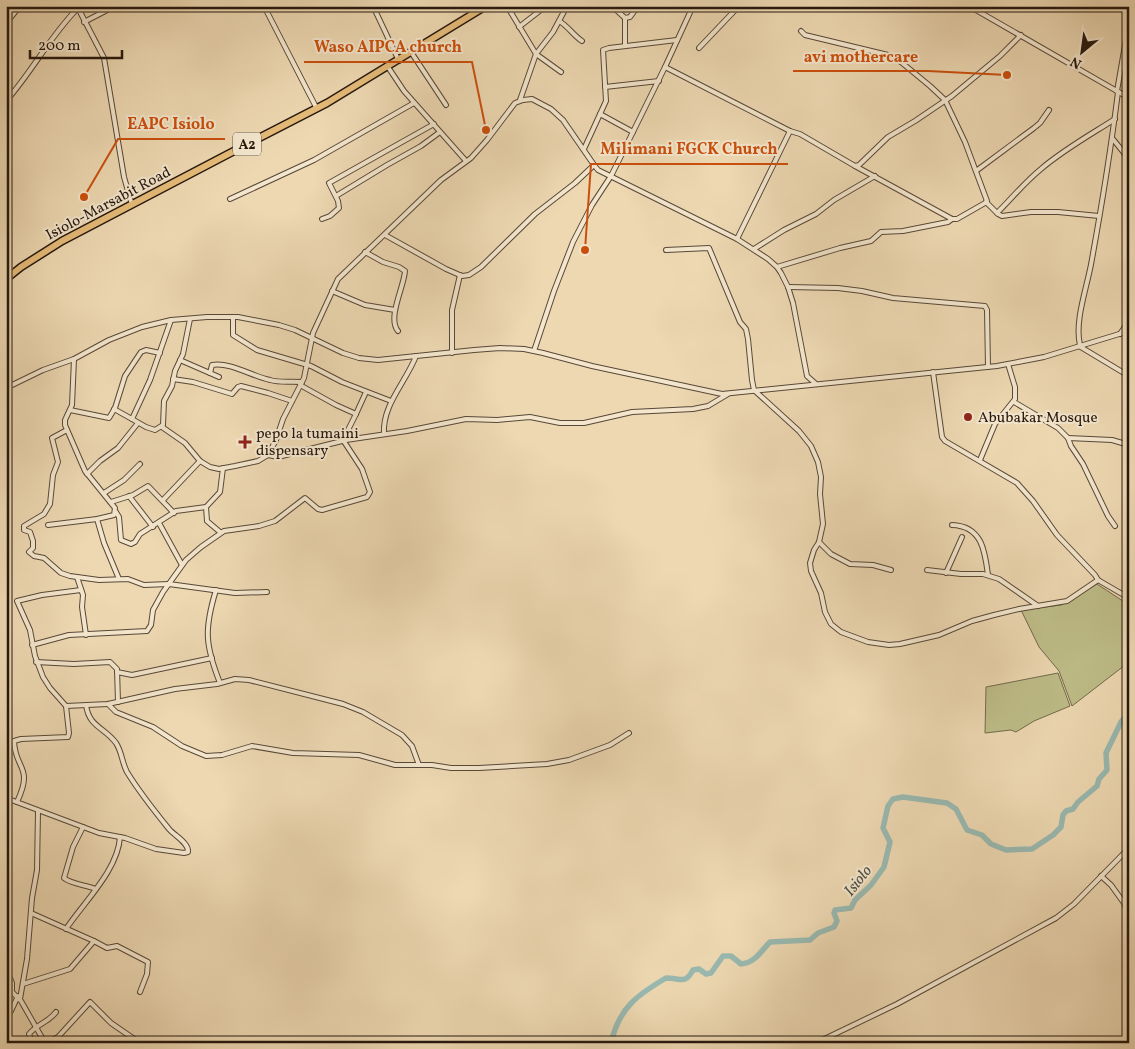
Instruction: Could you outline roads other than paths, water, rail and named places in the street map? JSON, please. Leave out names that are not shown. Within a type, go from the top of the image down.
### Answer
[{"type":"highway","name":"Isiolo-Marsabit Road","points":[[6,279],[53,246],[317,109],[399,61],[486,6]]},
{"type":"street","points":[[6,23],[20,6]]},
{"type":"street","points":[[84,22],[115,6]]},
{"type":"street","points":[[264,6],[317,109]]},
{"type":"street","points":[[373,6],[399,61]]},
{"type":"street","points":[[507,6],[536,54],[561,72]]},
{"type":"street","points":[[519,27],[546,6]]},
{"type":"street","points":[[162,427],[185,443],[200,461],[208,467],[218,469],[258,461],[268,455],[275,443],[283,418],[301,384],[312,338],[336,282],[343,273],[386,235],[441,180],[483,146],[511,108],[520,100],[536,54],[553,32],[567,6]]},
{"type":"street","points":[[612,6],[625,18],[624,46]]},
{"type":"street","points":[[625,18],[630,17],[638,6]]},
{"type":"street","points":[[534,351],[573,242],[592,205],[611,176],[665,67],[692,6]]},
{"type":"street","points":[[699,48],[739,6]]},
{"type":"street","points":[[970,6],[1129,98]]},
{"type":"street","points":[[6,101],[24,80],[77,7],[104,58],[124,177],[132,205]]},
{"type":"street","points":[[559,21],[582,41]]},
{"type":"street","points":[[1129,22],[1112,138],[1078,336],[1080,346],[1129,376]]},
{"type":"street","points":[[801,31],[806,35],[874,50],[894,57],[945,100],[965,142],[986,202],[997,213],[1002,216],[1030,212],[1058,212],[1099,216]]},
{"type":"street","points":[[856,166],[863,163],[888,137],[945,100],[993,62],[1022,35]]},
{"type":"street","points":[[584,149],[606,101],[602,51],[608,48],[677,40]]},
{"type":"street","points":[[412,52],[446,105]]},
{"type":"street","points":[[388,67],[404,91],[466,161]]},
{"type":"street","points":[[665,67],[790,131],[800,134],[952,219],[956,220],[986,202]]},
{"type":"street","points":[[605,87],[658,81]]},
{"type":"street","points":[[520,100],[532,99],[552,109],[563,120],[594,165],[611,176],[737,239],[754,249],[777,267],[788,287],[798,324],[806,376],[816,384]]},
{"type":"street","points":[[230,199],[314,160],[414,103]]},
{"type":"street","points":[[976,171],[1040,123],[1048,110]]},
{"type":"street","points":[[600,114],[633,132]]},
{"type":"street","points":[[997,213],[1040,169],[1070,147],[1115,119]]},
{"type":"street","points":[[322,219],[338,210],[339,205],[336,196],[329,183],[332,180],[434,124]]},
{"type":"street","points":[[737,239],[790,131]]},
{"type":"street","points":[[336,196],[421,146],[440,132]]},
{"type":"street","points":[[1112,138],[1129,159]]},
{"type":"street","points":[[386,235],[460,275],[470,275],[478,270],[535,214],[575,183],[594,165]]},
{"type":"street","points":[[754,249],[789,227],[816,214],[834,200],[875,176]]},
{"type":"street","points":[[777,267],[840,248],[871,241],[881,232],[903,231],[948,222],[952,219]]},
{"type":"street","points":[[666,250],[709,248],[746,332],[754,390],[792,424],[816,456],[821,477],[820,494],[823,524],[819,542],[810,563],[811,571],[821,593],[822,606],[834,627],[862,641],[889,645],[900,644],[938,635],[980,618],[1067,601],[1098,580]]},
{"type":"street","points":[[365,252],[383,262],[404,270],[397,300],[394,326],[398,331]]},
{"type":"street","points":[[452,353],[452,310],[460,275]]},
{"type":"street","points":[[788,287],[862,290],[893,298],[985,306],[987,310],[988,367]]},
{"type":"street","points":[[332,291],[365,305],[396,310]]},
{"type":"street","points":[[6,388],[43,370],[74,359],[126,333],[151,324],[207,317],[233,317],[279,325],[359,358],[378,360],[500,348],[534,351],[592,366],[728,394],[1008,364],[1080,346],[1129,330]]},
{"type":"street","points":[[233,317],[232,334],[240,341],[260,351],[307,365],[366,392],[391,401]]},
{"type":"street","points":[[162,427],[164,404],[180,360],[190,319]]},
{"type":"street","points":[[132,419],[150,380],[171,320]]},
{"type":"street","points":[[1120,334],[1129,321]]},
{"type":"street","points":[[70,410],[108,418],[114,409],[123,380],[141,352],[146,350],[160,354]]},
{"type":"street","points":[[384,434],[384,426],[391,401],[416,356]]},
{"type":"street","points":[[74,359],[70,410],[64,422],[87,474],[111,502],[119,517],[121,540],[132,544],[139,535],[174,513],[206,507]]},
{"type":"street","points":[[180,360],[219,377]]},
{"type":"street","points":[[210,373],[212,365],[216,364],[273,381],[301,384],[336,405],[356,414]]},
{"type":"street","points":[[980,460],[995,424],[1003,412],[1014,402],[1015,389],[1008,364]]},
{"type":"street","points":[[933,372],[942,437],[947,443],[980,460],[1017,483],[1057,535],[1098,580],[1129,598]]},
{"type":"street","points":[[173,379],[193,382],[232,394],[238,387],[242,386],[292,401]]},
{"type":"street","points":[[344,440],[366,392]]},
{"type":"street","points":[[268,455],[278,457],[344,440],[466,419],[494,420],[530,417],[560,423],[584,423],[632,412],[693,409],[708,406],[728,394]]},
{"type":"street","points":[[1014,402],[1058,428],[1068,438],[1115,526]]},
{"type":"street","points":[[114,409],[154,430],[162,427]]},
{"type":"street","points":[[87,474],[100,461],[118,448],[138,423]]},
{"type":"street","points":[[67,430],[52,438],[58,463],[53,475],[50,504],[44,514],[24,526],[24,530],[28,530],[31,533],[34,541],[33,548],[29,552],[34,556],[44,558],[64,574],[77,577],[99,580],[131,580],[144,585],[169,584],[235,593],[268,592]]},
{"type":"street","points":[[1068,438],[1112,440],[1129,445]]},
{"type":"street","points":[[32,645],[64,636],[143,632],[149,630],[153,610],[182,565],[220,532],[259,526],[276,521],[305,498],[322,510],[367,497],[370,492],[365,474],[344,440]]},
{"type":"street","points":[[163,500],[200,461]]},
{"type":"street","points":[[104,494],[124,480],[140,464]]},
{"type":"street","points":[[220,532],[207,521],[206,507],[219,494],[222,486],[223,468]]},
{"type":"street","points":[[111,502],[129,496],[148,486],[174,513]]},
{"type":"street","points":[[129,496],[153,527]]},
{"type":"street","points":[[48,525],[97,520],[112,516],[116,512]]},
{"type":"street","points":[[97,520],[119,579]]},
{"type":"street","points":[[159,523],[182,565]]},
{"type":"street","points":[[952,525],[972,531],[980,540],[985,552],[988,575]]},
{"type":"street","points":[[946,573],[962,537]]},
{"type":"street","points":[[819,542],[831,554],[850,564],[873,565],[891,570]]},
{"type":"street","points":[[927,570],[946,573],[982,574],[999,578],[1038,606]]},
{"type":"street","points":[[77,577],[83,596],[82,606],[86,635]]},
{"type":"street","points":[[17,802],[24,784],[25,774],[14,741],[68,736],[66,706],[47,685],[36,662],[30,630],[18,601],[42,595],[81,590]]},
{"type":"street","points":[[216,590],[207,632],[212,658],[220,683]]},
{"type":"street","points":[[117,672],[132,675],[212,658]]},
{"type":"street","points":[[36,662],[74,664],[108,662],[114,665],[117,672],[118,702]]},
{"type":"street","points":[[66,706],[108,704],[175,689],[235,679],[249,680],[354,708],[388,725],[402,735],[412,746],[419,765]]},
{"type":"street","points":[[108,704],[116,712],[157,729],[188,749],[206,756],[252,746],[293,753],[352,754],[395,765],[466,768],[555,762],[581,756],[610,745],[629,733]]},
{"type":"street","points":[[6,798],[82,827],[156,849],[184,853],[189,850],[169,828],[130,777],[125,769],[117,745],[92,722],[88,716],[86,705]]},
{"type":"street","points":[[6,1029],[10,1025],[6,1017],[19,998],[23,984],[37,870],[38,811]]},
{"type":"street","points":[[82,827],[72,848],[64,877],[67,880],[96,889]]},
{"type":"street","points":[[66,929],[116,858],[120,837]]},
{"type":"street","points":[[816,1043],[897,1004],[1042,926],[1070,907],[1129,848]]},
{"type":"street","points":[[1101,876],[1111,885],[1124,903],[1129,916]]},
{"type":"street","points":[[31,913],[107,948],[118,946],[148,962],[147,974],[140,992]]},
{"type":"street","points":[[23,984],[70,969],[94,941]]},
{"type":"street","points":[[6,968],[12,982],[12,990]]},
{"type":"street","points":[[6,986],[19,998],[46,1043],[58,1037],[90,1002],[111,1023],[140,1043]]},
{"type":"street","points":[[32,1043],[29,1034],[36,1026],[49,1020],[56,1012]]},
{"type":"waterway","name":"Isiolo","points":[[611,1043],[614,1031],[624,1012],[646,990],[666,978],[682,980],[688,978],[693,970],[699,969],[706,974],[711,973],[723,956],[731,956],[741,964],[746,963],[757,956],[770,942],[810,940],[818,933],[834,927],[837,921],[834,913],[835,910],[851,908],[855,900],[871,885],[884,867],[890,842],[883,828],[888,806],[893,799],[903,797],[947,803],[956,809],[967,830],[982,835],[991,844],[1006,850],[1032,849],[1053,835],[1061,827],[1063,815],[1066,811],[1073,809],[1078,802],[1097,786],[1099,779],[1107,770],[1106,753],[1121,722],[1129,712]]},
{"type":"place","name":"avi mothercare","points":[[1007,75]]},
{"type":"place","name":"Waso AIPCA church","points":[[486,130]]},
{"type":"place","name":"EAPC Isiolo","points":[[84,197]]},
{"type":"place","name":"Milimani FGCK Church","points":[[585,250]]},
{"type":"place","name":"Abubakar Mosque","points":[[968,417]]},
{"type":"place","name":"pepo la tumaini dispensary","points":[[245,442]]}]
